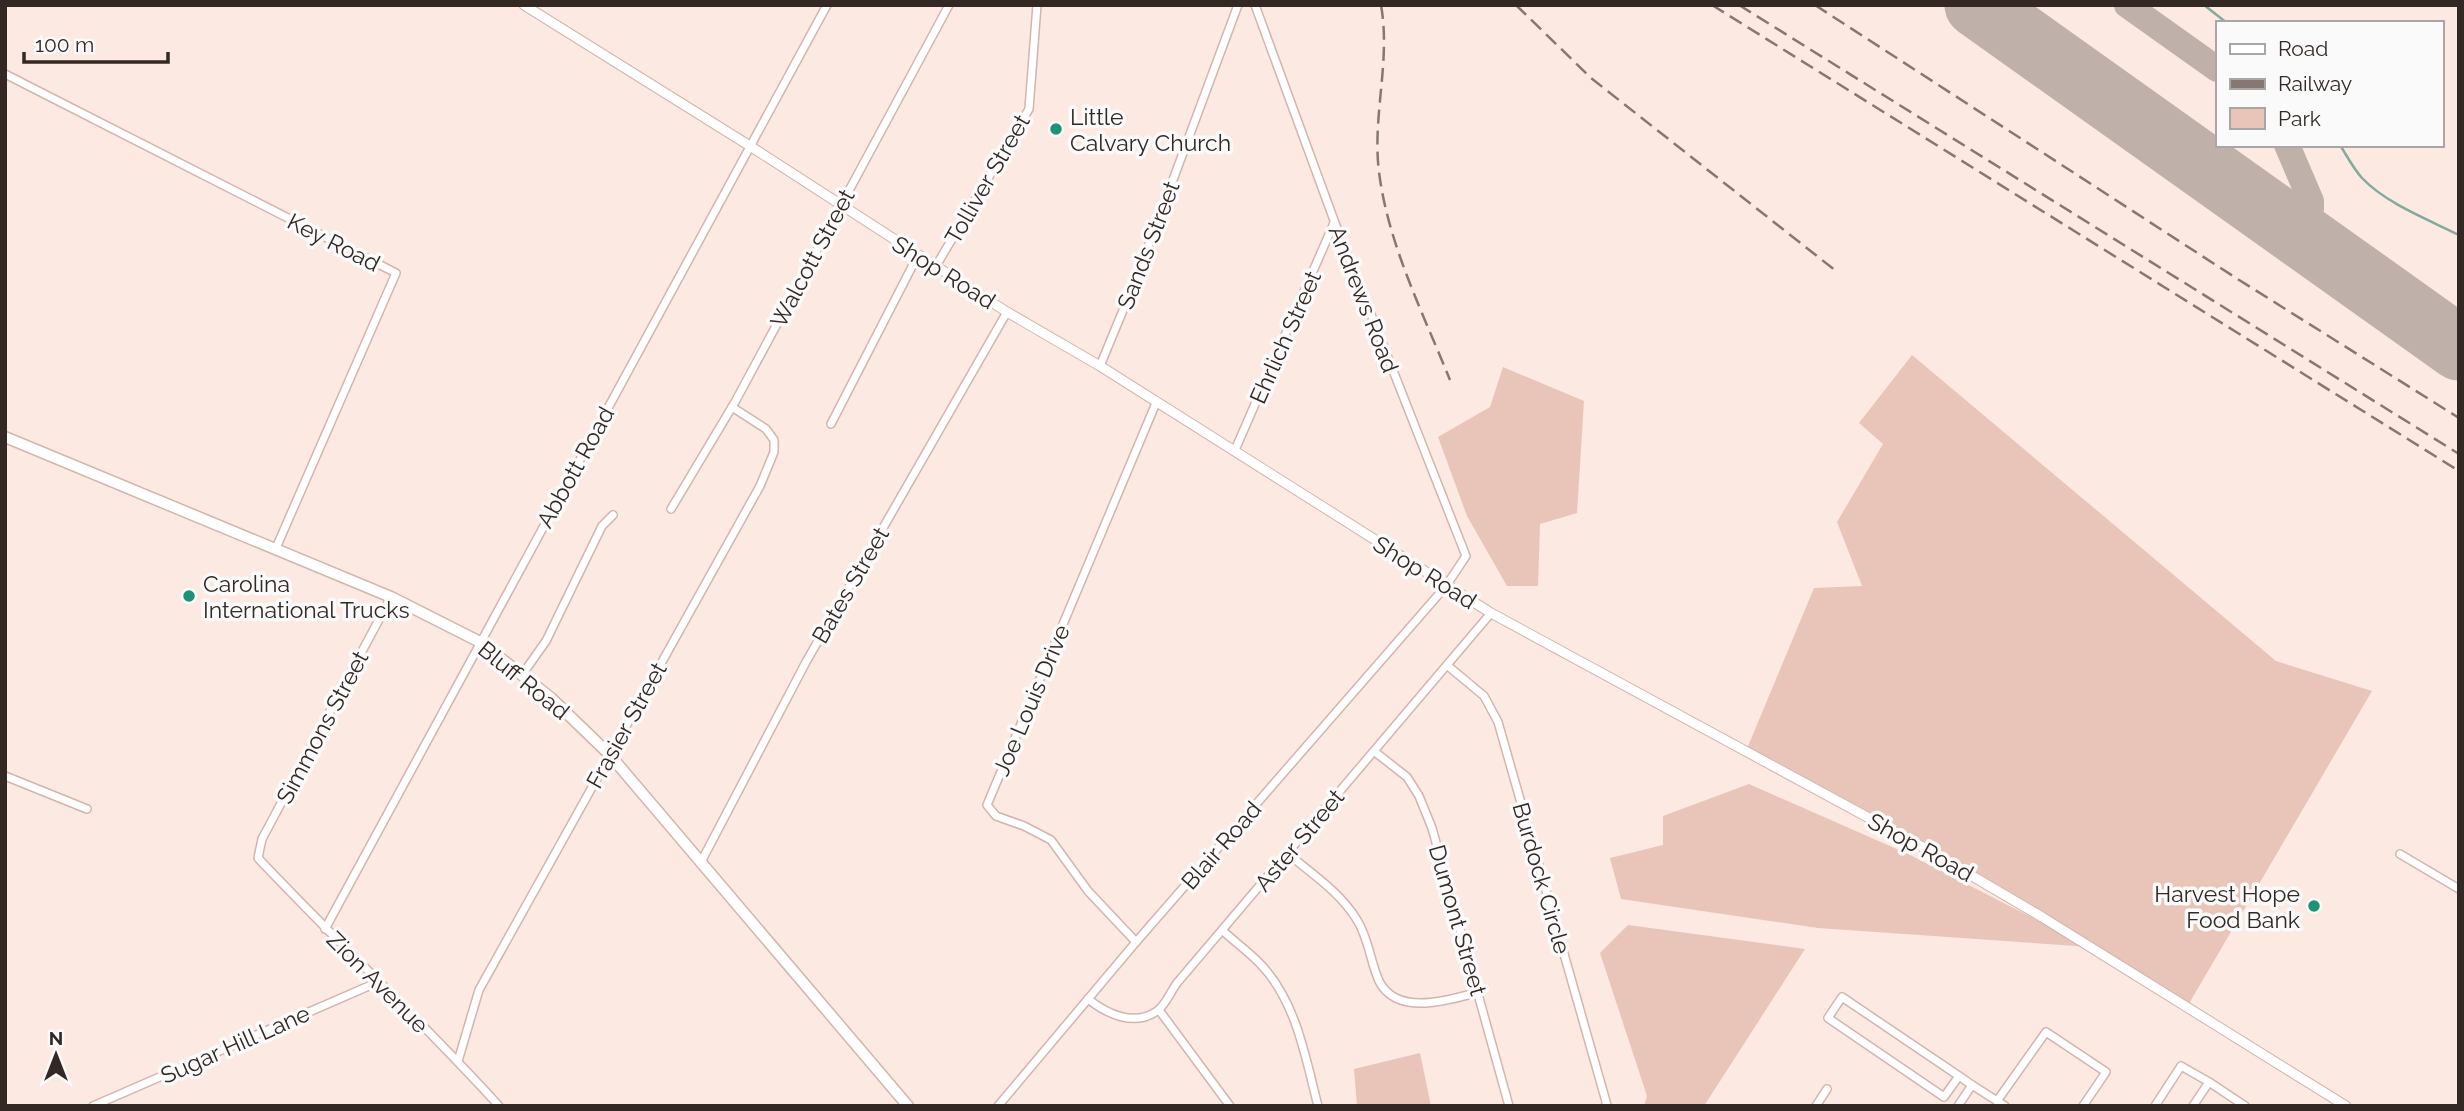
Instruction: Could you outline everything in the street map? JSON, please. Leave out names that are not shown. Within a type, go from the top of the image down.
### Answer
[{"type":"main road","name":"Bluff Road","points":[[5,437],[391,597],[480,642],[551,698],[609,754],[908,1106]]},
{"type":"street","name":"Shop Road","points":[[524,5],[750,146],[1007,312],[1235,450],[1446,586],[1928,850],[2042,917],[2346,1106]]},
{"type":"street","name":"Abbott Road","points":[[325,929],[827,5]]},
{"type":"street","name":"Walcott Street","points":[[671,509],[732,407],[949,5]]},
{"type":"street","name":"Tolliver Street","points":[[936,266],[1029,108],[1037,5]]},
{"type":"street","name":"Sands Street","points":[[1100,366],[1143,261],[1238,5]]},
{"type":"street","name":"Andrews Road","points":[[1255,5],[1335,223],[1466,556],[1446,586]]},
{"type":"street","name":"Key Road","points":[[5,74],[396,273],[276,548]]},
{"type":"street","name":"Ehrlich Street","points":[[1235,450],[1335,223]]},
{"type":"street","points":[[831,424],[918,256]]},
{"type":"street","name":"Bates Street","points":[[701,862],[806,662],[1007,312]]},
{"type":"street","name":"Joe Louis Drive","points":[[1136,942],[1088,891],[1051,840],[996,816],[988,804],[1156,403]]},
{"type":"street","name":"Frasier Street","points":[[458,1061],[480,990],[760,486],[774,452],[775,440],[766,429],[732,407]]},
{"type":"street","points":[[522,675],[546,641],[602,526],[613,515]]},
{"type":"street","name":"Blair Road","points":[[998,1106],[1136,942],[1446,586]]},
{"type":"street","name":"Simmons Street","points":[[258,858],[262,839],[391,597]]},
{"type":"street","name":"Aster Street","points":[[1159,1010],[1177,983],[1491,613]]},
{"type":"street","name":"Burdock Circle","points":[[1448,666],[1484,696],[1498,722],[1600,1079],[1607,1105],[1605,1106]]},
{"type":"street","name":"Dumont Street","points":[[1375,752],[1407,777],[1419,796],[1432,828],[1509,1106]]},
{"type":"street","points":[[5,776],[87,809]]},
{"type":"street","points":[[1287,853],[1339,897],[1357,920],[1370,948],[1380,983],[1397,999],[1418,1003],[1441,1001],[1479,992]]},
{"type":"street","points":[[2400,854],[2459,890]]},
{"type":"street","name":"Zion Avenue","points":[[258,858],[499,1106]]},
{"type":"street","points":[[1223,931],[1264,968],[1281,992],[1301,1040],[1318,1106]]},
{"type":"street","name":"Sugar Hill Lane","points":[[93,1106],[378,982]]},
{"type":"street","points":[[1959,1076],[1944,1097],[1828,1018],[1842,997],[2005,1106]]},
{"type":"street","points":[[1088,999],[1103,1011],[1122,1017],[1142,1017],[1159,1010],[1230,1106]]},
{"type":"street","points":[[1997,1101],[2046,1032],[2106,1072],[2083,1106]]},
{"type":"street","points":[[2155,1106],[2181,1066],[2245,1106]]},
{"type":"street","points":[[2193,1106],[2208,1082]]},
{"type":"street","points":[[1958,1106],[1972,1085]]},
{"type":"street","points":[[1816,1106],[1827,1089]]},
{"type":"green space","points":[[1912,355],[2276,661],[2372,691],[2187,1007],[2091,947],[1818,928],[1621,899],[1610,858],[1663,845],[1663,816],[1749,784],[1908,854],[2078,941],[1746,751],[1814,588],[1862,586],[1837,522],[1883,444],[1859,423]]},
{"type":"green space","points":[[1503,367],[1584,401],[1577,513],[1540,524],[1538,586],[1507,586],[1467,516],[1438,437],[1490,407]]},
{"type":"green space","points":[[1628,925],[1805,949],[1704,1106],[1644,1106],[1647,1096],[1600,953]]},
{"type":"green space","points":[[1420,1053],[1431,1106],[1357,1106],[1354,1069]]},
{"type":"waterway","points":[[2204,5],[2224,21]]},
{"type":"waterway","points":[[2341,147],[2359,174],[2383,196],[2459,235]]},
{"type":"taxiway","points":[[2127,5],[2216,68]]},
{"type":"taxiway","points":[[2288,147],[2311,201],[2311,209],[2296,232]]},
{"type":"runway","points":[[1977,5],[2459,348]]},
{"type":"railway","points":[[1381,5],[1384,47],[1377,151],[1379,172],[1398,252],[1450,380]]},
{"type":"railway","points":[[1516,5],[1591,78],[1836,271]]},
{"type":"railway","points":[[1712,5],[2459,471]]},
{"type":"railway","points":[[1739,5],[2459,454]]},
{"type":"railway","points":[[1815,5],[2236,278],[2459,418]]},
{"type":"place","name":"Little Calvary Church","points":[[1056,129]]},
{"type":"place","name":"Carolina International Trucks","points":[[189,596]]},
{"type":"place","name":"Harvest Hope Food Bank","points":[[2314,906]]}]
